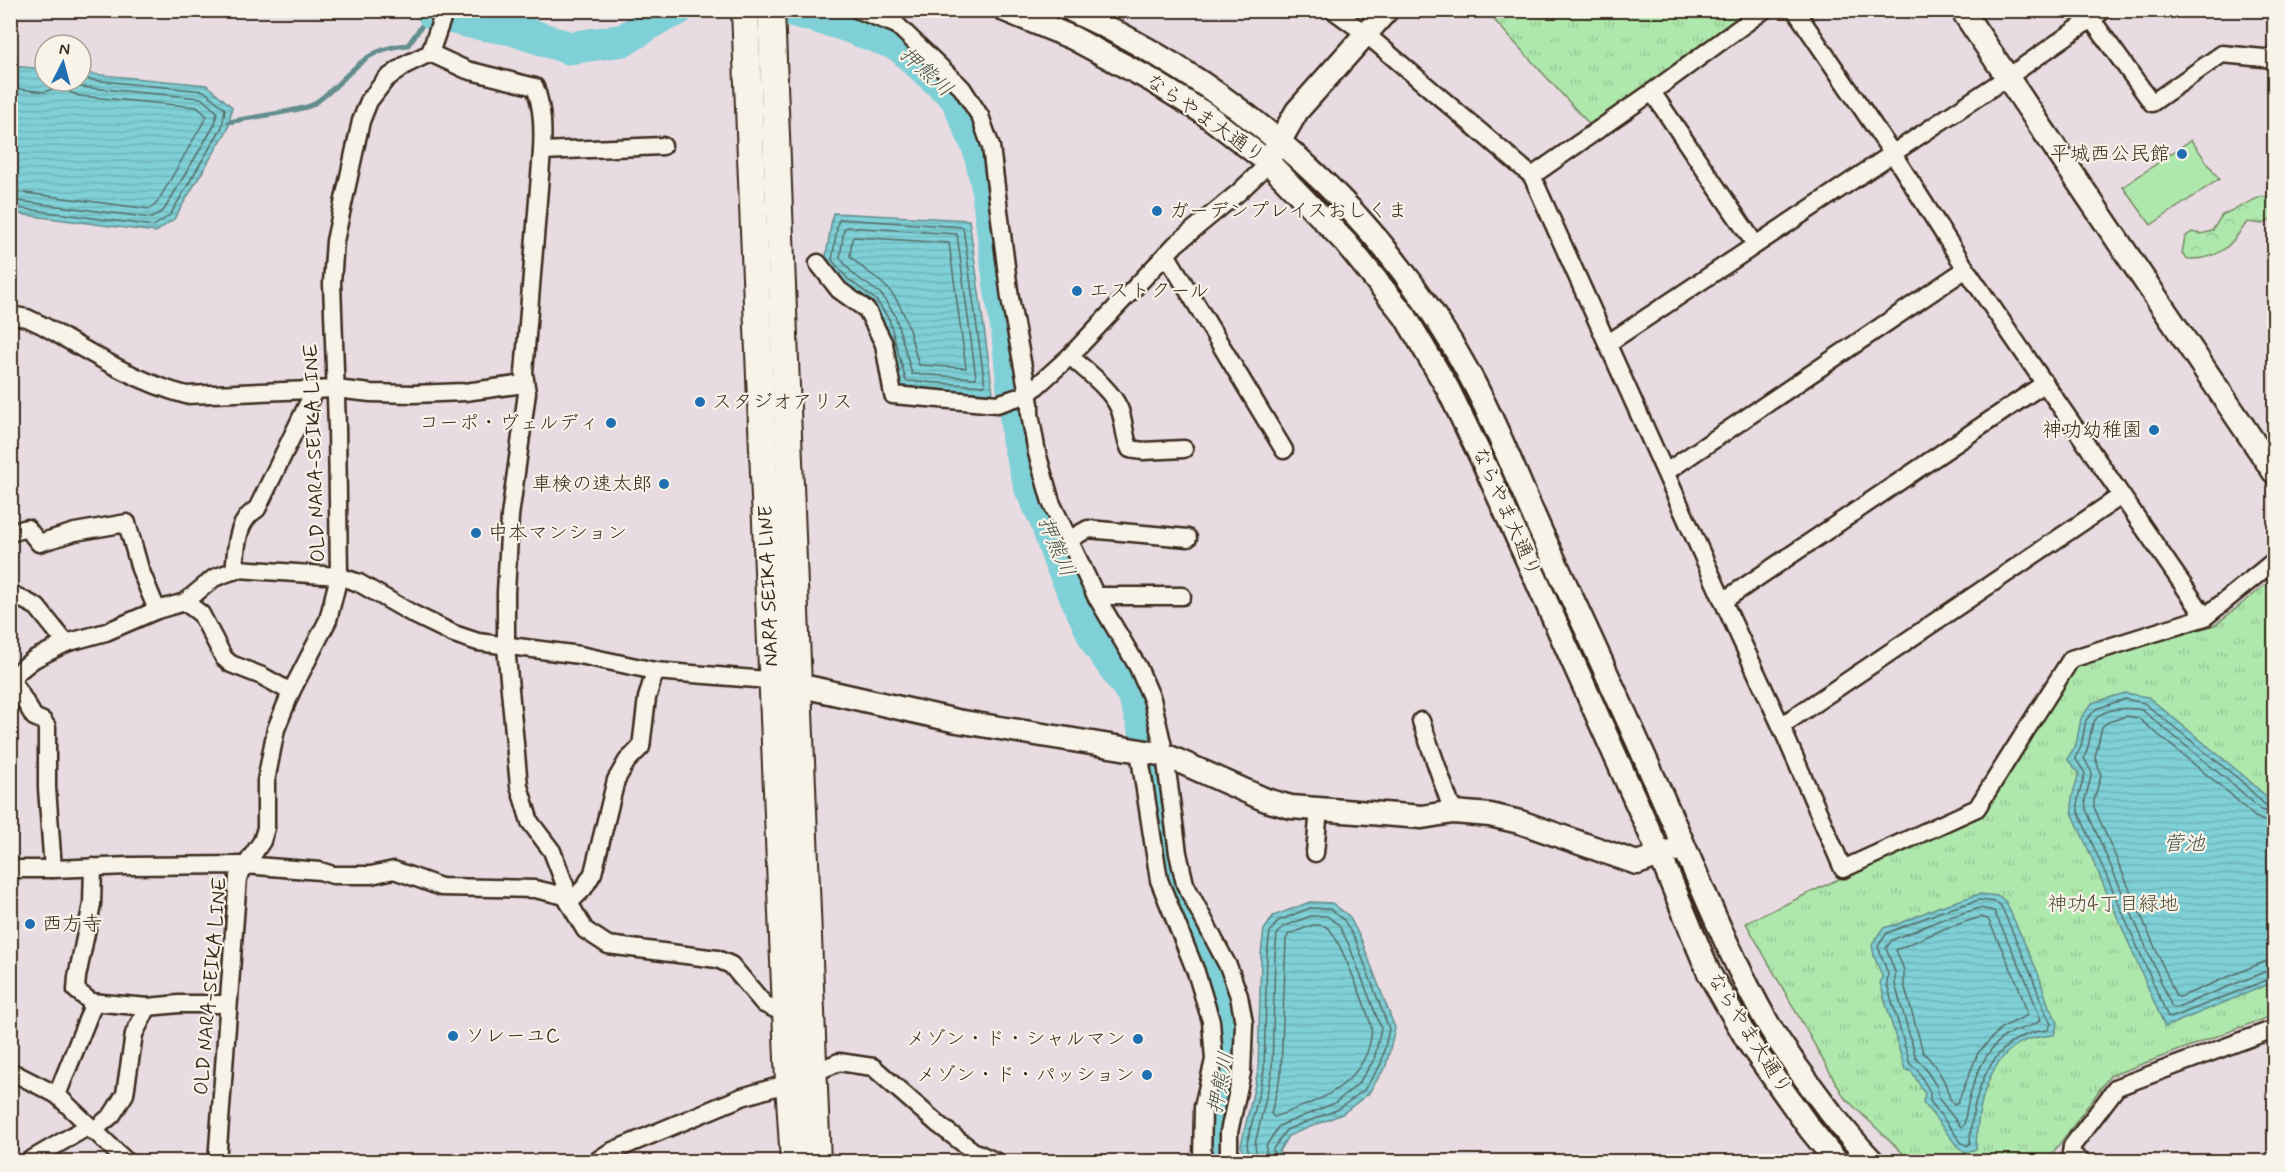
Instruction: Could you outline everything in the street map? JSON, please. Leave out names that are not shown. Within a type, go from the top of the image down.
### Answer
[{"type":"main road","name":"NARA SEIKA LINE","points":[[746,17],[786,1014],[794,1161]]},
{"type":"main road","name":"NARA SEIKA LINE","points":[[772,21],[817,1161]]},
{"type":"street","points":[[445,10],[430,53],[467,70],[535,87],[540,99],[542,117],[542,151],[524,384],[527,393],[510,516],[506,593],[506,647],[512,731],[519,786],[530,822],[552,851],[565,885],[567,900],[585,930],[608,945],[717,959],[731,965],[764,1004],[786,1014]]},
{"type":"street","points":[[858,10],[897,25],[962,88],[980,116],[991,147],[1011,298],[1037,453],[1051,502],[1096,596],[1138,667],[1152,699],[1165,755],[1176,843],[1185,884],[1229,968],[1239,996],[1244,1023],[1242,1072],[1229,1132],[1229,1161]]},
{"type":"street","name":"ならやま大通り","points":[[1005,10],[1073,38],[1151,80],[1204,113],[1269,163],[1346,243],[1405,316],[1433,362],[1481,457],[1660,855],[1709,973],[1749,1043],[1810,1129],[1837,1161]]},
{"type":"street","name":"ならやま大通り","points":[[1071,10],[1158,56],[1237,107],[1279,140],[1318,174],[1363,222],[1412,281],[1468,372],[1488,410],[1540,529],[1610,677],[1718,927],[1769,1027],[1826,1108],[1872,1161]]},
{"type":"street","points":[[1333,10],[1366,34],[1532,176],[1722,601],[1782,726],[1843,869],[1977,808],[2072,659],[2205,617],[2274,561]]},
{"type":"street","points":[[818,263],[838,290],[867,310],[884,344],[893,395],[997,404],[1028,394],[1070,356],[1166,254],[1239,192],[1269,163],[1279,140],[1297,111],[1387,10]]},
{"type":"street","points":[[1532,176],[1764,10]]},
{"type":"street","points":[[1795,10],[1893,153],[1966,269],[2205,617]]},
{"type":"street","points":[[1962,10],[2274,472]]},
{"type":"street","points":[[1607,344],[2098,15],[2152,102],[2222,54],[2274,59]]},
{"type":"street","name":"OLD NARA-SEIKA LINE","points":[[217,1161],[238,877],[262,841],[266,828],[266,781],[271,747],[291,692],[328,620],[339,576],[338,427],[332,283],[335,241],[361,122],[369,101],[386,79],[407,64],[430,53]]},
{"type":"street","points":[[1652,92],[1755,244]]},
{"type":"street","points":[[542,151],[663,146]]},
{"type":"street","points":[[1166,254],[1284,450]]},
{"type":"street","points":[[1666,472],[1966,269]]},
{"type":"street","points":[[10,315],[27,318],[126,373],[186,396],[335,389],[413,394],[465,392],[524,384]]},
{"type":"street","points":[[1070,356],[1111,395],[1120,408],[1125,439],[1130,449],[1143,452],[1184,448]]},
{"type":"street","points":[[1722,601],[2045,382]]},
{"type":"street","points":[[234,571],[238,533],[244,519],[257,509],[314,391]]},
{"type":"street","points":[[1782,726],[2121,496]]},
{"type":"street","points":[[10,533],[27,528],[39,543],[75,532],[127,523],[141,569],[158,610]]},
{"type":"street","points":[[1070,539],[1088,529],[1188,538]]},
{"type":"street","points":[[53,869],[47,788],[47,727],[43,721],[34,717],[11,678],[34,659],[66,643],[106,632],[158,610],[185,602],[214,578],[238,569],[339,576],[359,583],[454,634],[478,642],[580,655],[656,671],[772,679],[957,721],[1165,755],[1266,800],[1291,807],[1422,817],[1471,813],[1520,822],[1637,863],[1685,847]]},
{"type":"street","points":[[10,592],[37,607],[66,643]]},
{"type":"street","points":[[1096,596],[1182,596]]},
{"type":"street","points":[[185,602],[201,615],[224,658],[231,664],[262,676],[291,692]]},
{"type":"street","points":[[567,900],[584,888],[593,873],[616,780],[627,761],[642,747],[647,698],[656,671]]},
{"type":"street","points":[[1421,721],[1453,813]]},
{"type":"street","points":[[1139,751],[1159,880],[1196,972],[1211,1021],[1214,1060],[1203,1107],[1202,1161]]},
{"type":"street","points":[[1315,854],[1319,809]]},
{"type":"street","points":[[10,870],[244,865],[320,871],[333,875],[371,875],[394,870],[441,887],[535,889],[567,900]]},
{"type":"street","points":[[93,867],[92,904],[76,990],[91,1002],[148,1007],[179,1004],[228,1004]]},
{"type":"street","points":[[57,1095],[71,1056],[89,1019],[91,1002]]},
{"type":"street","points":[[27,1161],[91,1129],[112,1115],[125,1094],[134,1034],[148,1007]]},
{"type":"street","points":[[2080,1161],[2071,1153],[2072,1146],[2117,1087],[2274,1029]]},
{"type":"street","points":[[595,1161],[610,1152],[742,1097],[789,1083],[839,1062],[873,1067],[939,1125],[973,1151],[997,1161]]},
{"type":"street","points":[[10,1071],[57,1095],[127,1161]]},
{"type":"green space","points":[[1486,11],[1749,11],[1590,125]]},
{"type":"green space","points":[[2191,140],[2219,179],[2151,225],[2123,187]]},
{"type":"green space","points":[[2262,196],[2274,201],[2274,218],[2263,224],[2247,222],[2229,245],[2216,254],[2198,259],[2187,259],[2182,253],[2185,237],[2192,232],[2201,234],[2212,231],[2222,215]]},
{"type":"green space","name":"神功4丁目緑地","points":[[2274,578],[2274,1015],[2110,1076],[2047,1161],[1911,1161],[1844,1097],[1746,923],[1982,811],[2076,667],[2215,625]]},
{"type":"water","points":[[10,66],[33,68],[33,93],[93,93],[93,74],[207,85],[232,107],[228,129],[174,219],[156,232],[11,213]]},
{"type":"water","points":[[833,213],[969,220],[993,393],[902,388],[884,323],[872,303],[844,284],[825,262]]},
{"type":"water","name":"菅池","points":[[2125,693],[2148,697],[2269,799],[2274,800],[2274,982],[2165,1027],[2072,812],[2072,797],[2079,773],[2067,759],[2076,745],[2081,718],[2092,703]]},
{"type":"water","points":[[1979,894],[1999,896],[2006,902],[2038,973],[2049,1007],[2058,1022],[2054,1035],[2033,1038],[2018,1044],[2004,1056],[1996,1067],[1984,1094],[1978,1122],[1976,1149],[1965,1153],[1923,1102],[1925,1094],[1912,1072],[1905,1070],[1880,983],[1882,976],[1872,944],[1883,928]]},
{"type":"water","points":[[1310,902],[1332,903],[1349,916],[1361,939],[1395,1028],[1386,1066],[1368,1094],[1342,1114],[1288,1136],[1279,1151],[1281,1161],[1244,1161],[1241,1145],[1258,1071],[1261,954],[1264,930],[1273,916]]},
{"type":"waterway","points":[[229,122],[297,110],[312,105],[365,59],[391,47],[408,45],[433,10]]},
{"type":"waterway","name":"押熊川","points":[[433,13],[512,29],[569,48],[624,40],[658,18],[677,10]]},
{"type":"waterway","name":"押熊川","points":[[791,10],[839,23],[899,45],[956,97],[979,149],[987,185],[1008,335],[1018,440],[1031,489],[1045,518],[1059,560],[1098,644],[1134,695],[1154,759],[1158,833],[1166,880],[1229,1004],[1228,1061],[1214,1114],[1210,1162]]},
{"type":"place","name":"平城西公民館","points":[[2182,154]]},
{"type":"place","name":"ガーデンプレイスおしくま","points":[[1157,211]]},
{"type":"place","name":"エストクール","points":[[1077,291]]},
{"type":"place","name":"スタジオアリス","points":[[700,402]]},
{"type":"place","name":"コーポ・ヴェルディ","points":[[611,423]]},
{"type":"place","name":"神功幼稚園","points":[[2154,430]]},
{"type":"place","name":"車検の速太郎","points":[[664,484]]},
{"type":"place","name":"中本マンション","points":[[476,533]]},
{"type":"place","name":"西方寺","points":[[30,924]]},
{"type":"place","name":"ソレーユC","points":[[453,1036]]},
{"type":"place","name":"メゾン・ド・シャルマン","points":[[1138,1039]]},
{"type":"place","name":"メゾン・ド・パッション","points":[[1147,1075]]}]
